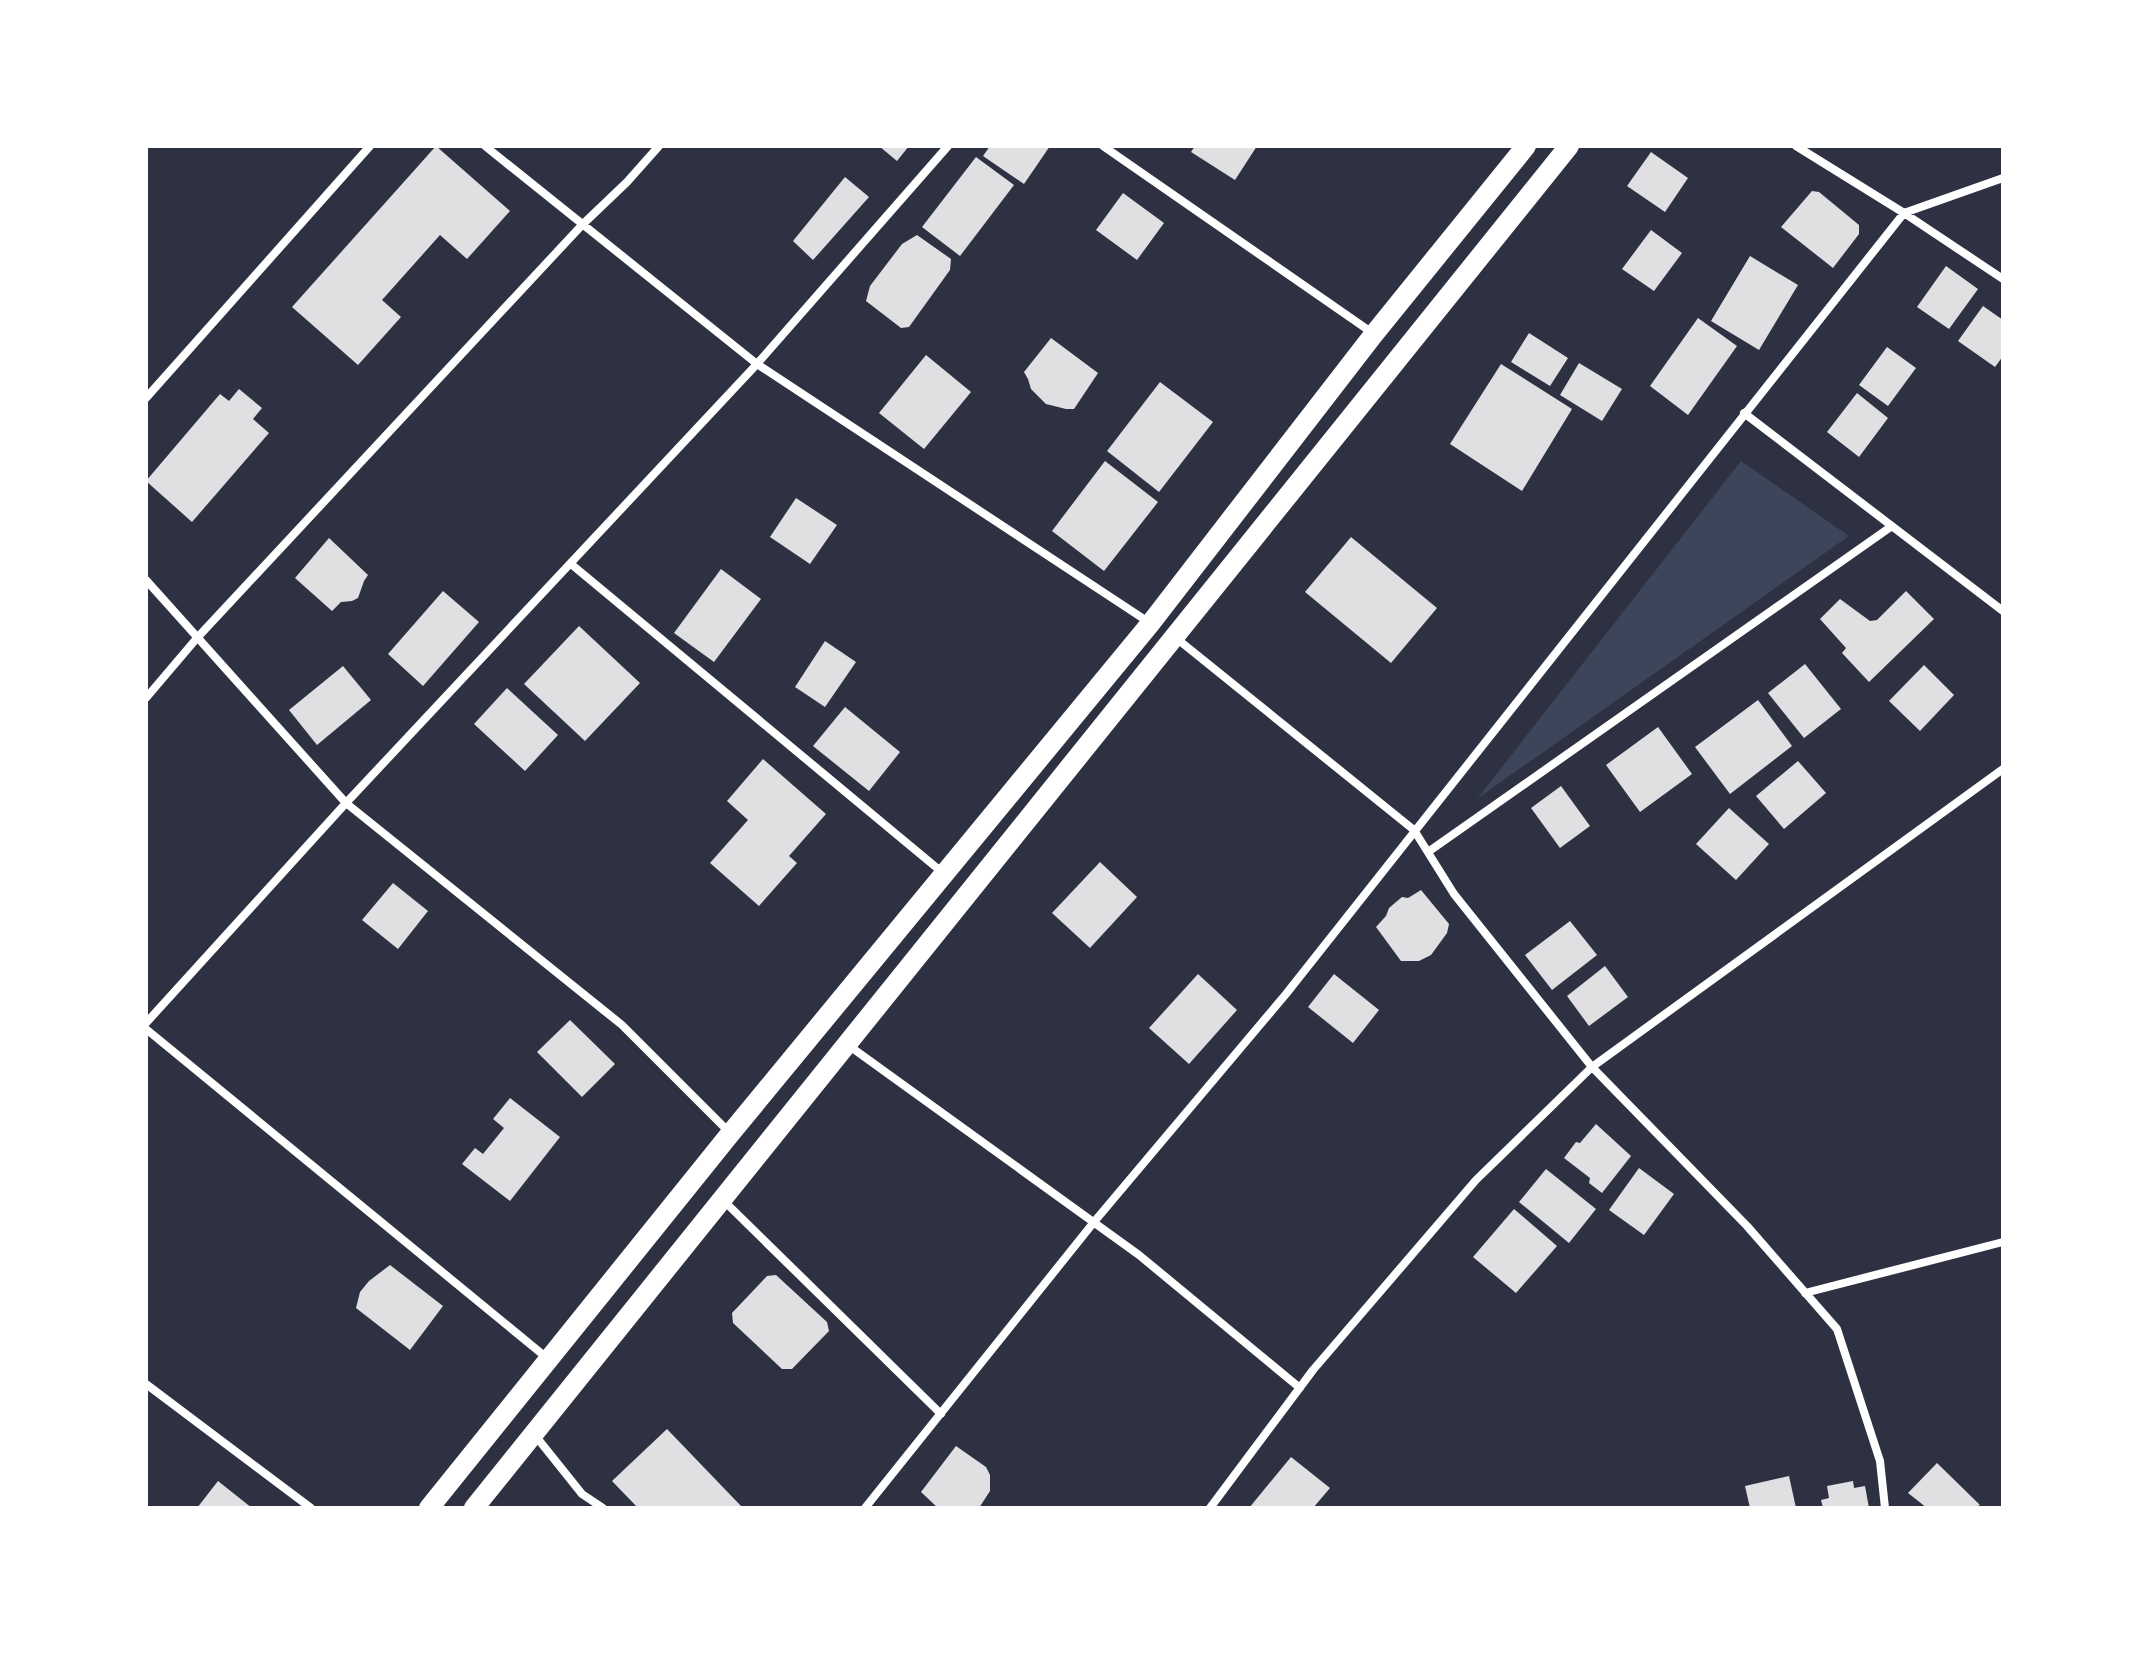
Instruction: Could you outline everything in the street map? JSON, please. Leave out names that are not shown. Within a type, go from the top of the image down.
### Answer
[{"type":"highway","points":[[429,1508],[730,1134],[1150,624],[1374,334],[1526,146]]},
{"type":"highway","points":[[474,1508],[1569,146]]},
{"type":"street","points":[[146,398],[370,146]]},
{"type":"street","points":[[485,146],[757,364],[1150,624]]},
{"type":"street","points":[[146,698],[197,638],[659,146]]},
{"type":"street","points":[[549,1359],[146,1026],[346,803],[757,364],[948,146]]},
{"type":"street","points":[[1103,146],[1374,334]]},
{"type":"street","points":[[1796,146],[2003,279]]},
{"type":"street","points":[[865,1508],[1094,1222],[1286,994],[1904,213],[2003,178]]},
{"type":"street","points":[[1744,413],[2003,611]]},
{"type":"street","points":[[1428,852],[1892,526]]},
{"type":"street","points":[[571,564],[944,873]]},
{"type":"street","points":[[146,580],[346,803],[622,1025],[730,1134]]},
{"type":"street","points":[[1174,637],[1414,830],[1454,894],[1592,1067],[1747,1226],[1837,1329],[1880,1461],[1885,1508]]},
{"type":"street","points":[[1210,1508],[1300,1388],[1476,1180],[1592,1067],[2003,769]]},
{"type":"street","points":[[847,1044],[1139,1255],[1300,1388]]},
{"type":"street","points":[[722,1200],[941,1414]]},
{"type":"street","points":[[1805,1293],[2003,1242]]},
{"type":"street","points":[[146,1384],[311,1508]]},
{"type":"street","points":[[534,1434],[582,1494],[603,1508]]},
{"type":"shaded area","points":[[1741,461],[1849,536],[1477,799]]},
{"type":"building","points":[[436,146],[510,211],[467,259],[440,235],[382,300],[401,317],[358,365],[292,307]]},
{"type":"building","points":[[879,146],[909,146],[897,161]]},
{"type":"building","points":[[990,146],[1050,146],[1024,184],[983,156]]},
{"type":"building","points":[[1195,146],[1257,146],[1235,180],[1191,152]]},
{"type":"building","points":[[1651,152],[1688,178],[1665,212],[1627,186]]},
{"type":"building","points":[[976,157],[1014,185],[960,256],[922,227]]},
{"type":"building","points":[[845,177],[869,197],[813,260],[793,241]]},
{"type":"building","points":[[1812,191],[1819,192],[1859,225],[1859,234],[1833,268],[1781,227]]},
{"type":"building","points":[[1123,193],[1164,223],[1137,260],[1096,230]]},
{"type":"building","points":[[1651,230],[1682,253],[1654,291],[1622,269]]},
{"type":"building","points":[[917,235],[951,259],[950,270],[909,327],[901,328],[866,301],[870,286],[902,244]]},
{"type":"building","points":[[1750,256],[1798,285],[1759,350],[1711,321]]},
{"type":"building","points":[[1946,266],[1978,289],[1949,329],[1917,307]]},
{"type":"building","points":[[1983,306],[2003,320],[2003,356],[1995,367],[1958,341]]},
{"type":"building","points":[[1698,318],[1737,346],[1688,415],[1650,386]]},
{"type":"building","points":[[1529,333],[1568,358],[1550,386],[1511,362]]},
{"type":"building","points":[[1051,338],[1098,373],[1074,409],[1046,404],[1031,389],[1024,372]]},
{"type":"building","points":[[1887,347],[1916,368],[1888,406],[1859,385]]},
{"type":"building","points":[[926,355],[971,392],[924,449],[879,413]]},
{"type":"building","points":[[1579,363],[1622,389],[1602,421],[1560,395]]},
{"type":"building","points":[[1501,364],[1572,409],[1522,491],[1450,444]]},
{"type":"building","points":[[1160,382],[1213,422],[1159,492],[1107,451]]},
{"type":"building","points":[[239,389],[262,408],[253,419],[269,433],[192,522],[146,481],[220,394],[229,401]]},
{"type":"building","points":[[1857,393],[1888,418],[1859,457],[1827,432]]},
{"type":"building","points":[[1105,461],[1158,502],[1104,571],[1052,531]]},
{"type":"building","points":[[796,498],[837,525],[810,564],[770,537]]},
{"type":"building","points":[[1351,537],[1437,608],[1391,663],[1305,592]]},
{"type":"building","points":[[329,538],[368,575],[358,598],[341,602],[332,611],[295,578]]},
{"type":"building","points":[[721,569],[761,599],[714,662],[674,633]]},
{"type":"building","points":[[443,591],[479,622],[423,686],[388,654]]},
{"type":"building","points":[[1906,591],[1934,619],[1869,682],[1842,653],[1846,648],[1820,619],[1840,599],[1870,621],[1877,620]]},
{"type":"building","points":[[579,626],[640,683],[585,741],[524,684]]},
{"type":"building","points":[[825,641],[856,662],[825,707],[795,687]]},
{"type":"building","points":[[1805,664],[1841,709],[1804,738],[1768,693]]},
{"type":"building","points":[[1924,665],[1954,695],[1920,731],[1889,701]]},
{"type":"building","points":[[343,666],[371,700],[317,745],[289,710]]},
{"type":"building","points":[[507,688],[558,735],[525,771],[474,724]]},
{"type":"building","points":[[1758,700],[1792,746],[1730,794],[1695,747]]},
{"type":"building","points":[[845,707],[900,752],[869,791],[813,746]]},
{"type":"building","points":[[1658,727],[1692,774],[1640,812],[1606,765]]},
{"type":"building","points":[[763,759],[826,814],[789,856],[797,863],[759,906],[710,863],[748,820],[727,801]]},
{"type":"building","points":[[1798,761],[1826,793],[1784,829],[1756,796]]},
{"type":"building","points":[[1561,786],[1590,826],[1560,848],[1531,808]]},
{"type":"building","points":[[1729,808],[1769,844],[1736,880],[1696,844]]},
{"type":"building","points":[[1100,862],[1137,897],[1090,948],[1052,913]]},
{"type":"building","points":[[393,883],[428,911],[398,949],[362,920]]},
{"type":"building","points":[[1421,890],[1449,924],[1447,933],[1431,955],[1419,961],[1401,961],[1376,927],[1389,908],[1402,897],[1408,898]]},
{"type":"building","points":[[1570,921],[1597,955],[1552,990],[1525,955]]},
{"type":"building","points":[[1605,966],[1628,997],[1589,1026],[1567,996]]},
{"type":"building","points":[[1198,974],[1237,1010],[1189,1064],[1149,1028]]},
{"type":"building","points":[[1334,974],[1379,1010],[1353,1043],[1308,1007]]},
{"type":"building","points":[[570,1020],[615,1064],[582,1097],[537,1052]]},
{"type":"building","points":[[510,1098],[560,1137],[510,1201],[462,1164],[475,1148],[483,1154],[504,1128],[493,1119]]},
{"type":"building","points":[[1596,1124],[1631,1156],[1602,1193],[1589,1183],[1590,1178],[1564,1158]]},
{"type":"building","points":[[1639,1168],[1674,1194],[1644,1235],[1609,1210]]},
{"type":"building","points":[[1546,1169],[1596,1209],[1569,1243],[1519,1202]]},
{"type":"building","points":[[1514,1209],[1557,1246],[1516,1293],[1473,1257]]},
{"type":"building","points":[[390,1265],[443,1306],[410,1350],[356,1308],[360,1292]]},
{"type":"building","points":[[776,1275],[827,1322],[829,1331],[792,1369],[782,1369],[733,1323],[732,1313],[767,1276]]},
{"type":"building","points":[[667,1429],[741,1506],[739,1508],[638,1508],[612,1481]]},
{"type":"building","points":[[956,1446],[986,1467],[990,1475],[990,1491],[979,1508],[938,1508],[921,1492]]},
{"type":"building","points":[[1291,1457],[1330,1488],[1313,1508],[1249,1508]]},
{"type":"building","points":[[1937,1463],[1980,1505],[1973,1508],[1927,1508],[1908,1493]]},
{"type":"building","points":[[1789,1476],[1796,1508],[1750,1508],[1745,1486]]},
{"type":"building","points":[[218,1481],[252,1508],[197,1508]]},
{"type":"building","points":[[1853,1481],[1854,1488],[1865,1486],[1869,1508],[1823,1508],[1821,1500],[1829,1498],[1827,1486]]}]
